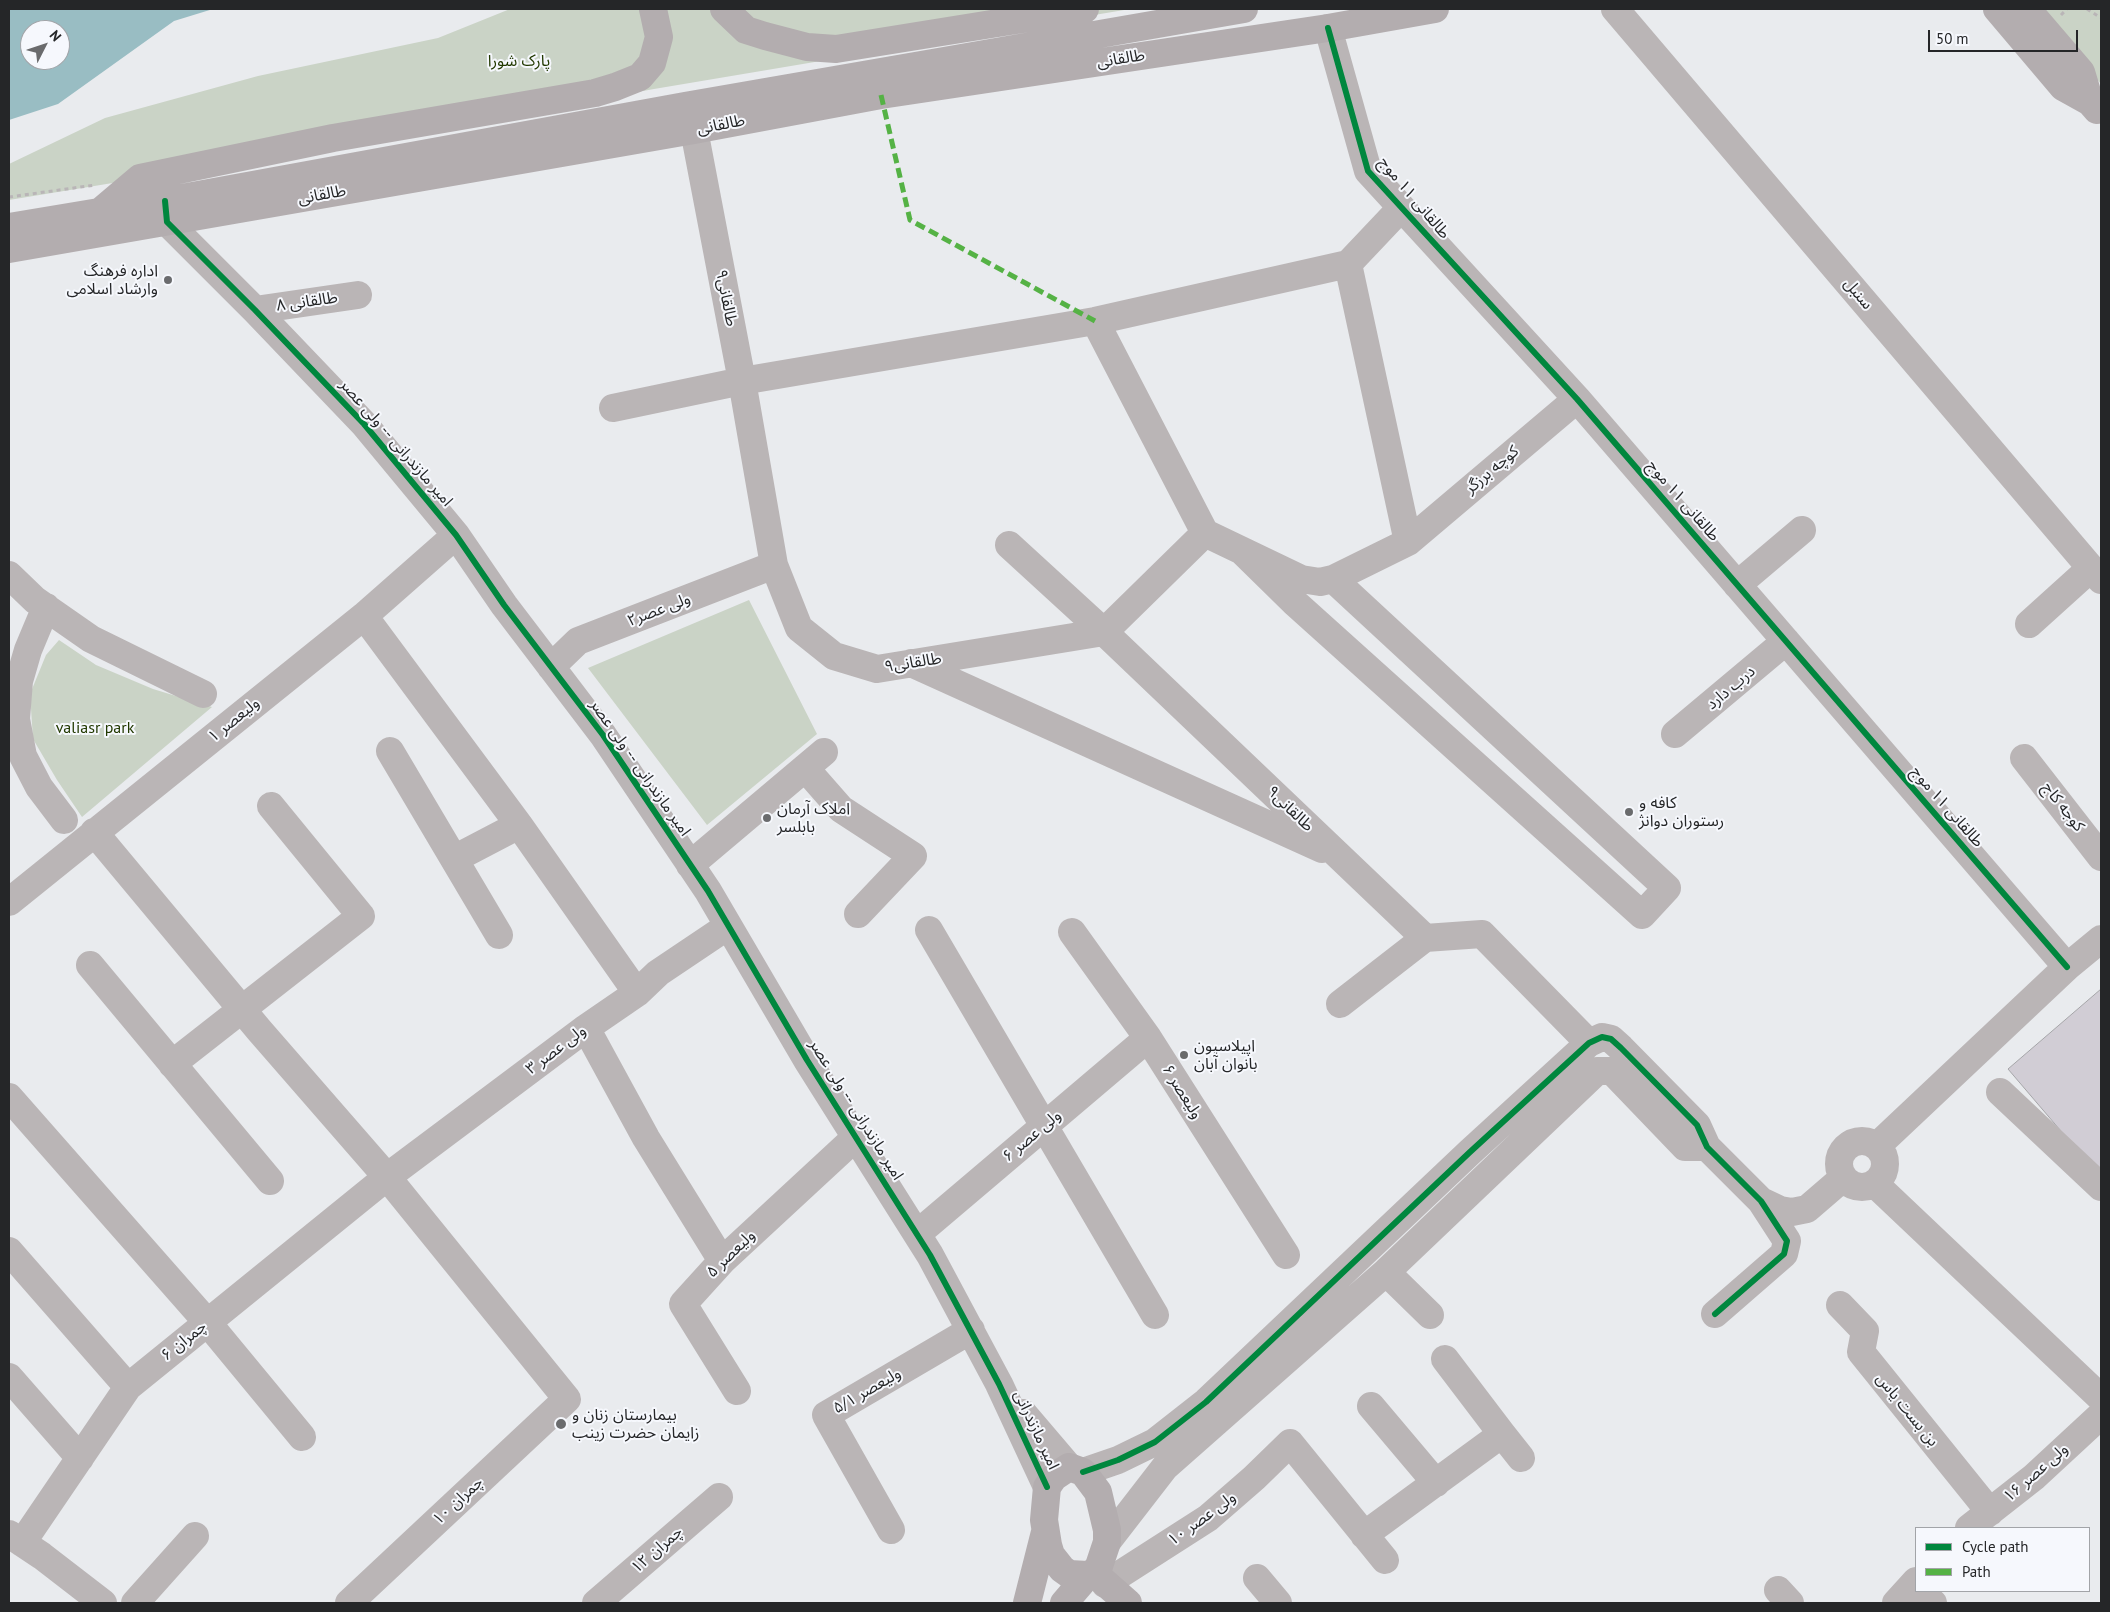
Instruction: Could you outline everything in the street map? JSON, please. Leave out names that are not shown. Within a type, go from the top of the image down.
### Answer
[{"type":"main road","points":[[99,212],[140,178],[333,138],[595,93],[640,77],[652,63],[659,37],[653,9]]},
{"type":"main road","points":[[724,9],[746,30],[807,47],[836,49],[1085,9]]},
{"type":"main road","name":"طالقانی","points":[[9,249],[166,212],[685,106],[1235,9]]},
{"type":"main road","name":"طالقانی","points":[[9,227],[99,212],[166,212],[694,130],[881,95],[1328,28],[1435,9]]},
{"type":"main road","points":[[1998,9],[2063,87],[2096,108]]},
{"type":"main road","points":[[2027,9],[2081,72],[2096,108]]},
{"type":"main road","points":[[1064,1603],[1096,1578],[1107,1542],[1107,1530],[1098,1492],[1076,1469],[1054,1477],[1047,1487],[1044,1520],[1051,1555],[1062,1569],[1070,1574],[1096,1578],[1128,1603]]},
{"type":"main road","points":[[1027,1603],[1046,1530]]},
{"type":"street","name":"سنبل","points":[[1615,9],[2096,574]]},
{"type":"street","name":"طالقانی ۱۱ موج","points":[[1328,28],[1368,170],[1577,399],[2067,967]]},
{"type":"street","name":"طالقانی۹","points":[[694,130],[742,381],[774,565],[799,628],[834,656],[877,669],[1104,632],[1425,938]]},
{"type":"street","points":[[613,408],[742,381],[1095,321],[1348,264],[1401,208]]},
{"type":"street","name":"امیر مازندرانی -- ولی عصر","points":[[166,212],[364,424],[456,535],[504,605],[603,735],[690,865],[808,1060],[917,1234],[999,1384]]},
{"type":"street","points":[[1348,264],[1408,542]]},
{"type":"street","name":"طالقانی ۸","points":[[256,310],[358,295]]},
{"type":"street","points":[[1095,321],[1205,533],[1301,579],[1320,582],[1333,579],[1667,888],[1642,915],[1301,608],[1242,551]]},
{"type":"street","name":"کوچه برزگر","points":[[1333,579],[1408,542],[1577,399]]},
{"type":"street","points":[[1737,585],[1802,530]]},
{"type":"street","points":[[1010,545],[1104,632],[1205,533]]},
{"type":"street","name":"ولیعصر ۱","points":[[9,902],[364,616],[456,535]]},
{"type":"street","name":"ولی عصر۲","points":[[551,667],[578,641],[774,565]]},
{"type":"street","points":[[2030,624],[2096,574]]},
{"type":"street","points":[[9,575],[35,600],[91,638],[203,694]]},
{"type":"street","points":[[46,607],[28,650],[19,681],[16,718],[23,756],[39,787],[64,820]]},
{"type":"street","points":[[364,616],[519,825],[636,992]]},
{"type":"street","name":"درب دارد","points":[[1675,734],[1786,642]]},
{"type":"street","points":[[910,663],[1340,857]]},
{"type":"street","points":[[390,750],[500,935]]},
{"type":"street","name":"کوجه کاج","points":[[2024,758],[2101,856]]},
{"type":"street","points":[[690,865],[815,760],[841,809],[913,856],[858,914]]},
{"type":"street","points":[[172,1064],[361,916],[271,806]]},
{"type":"street","points":[[454,859],[519,825]]},
{"type":"street","points":[[94,832],[242,1009],[387,1177]]},
{"type":"street","name":"ولی عصر ۳","points":[[387,1177],[658,974],[728,926]]},
{"type":"street","points":[[929,930],[1155,1315]]},
{"type":"street","name":"ولیعصر ۶","points":[[1072,932],[1148,1038],[1286,1255]]},
{"type":"street","points":[[1340,1004],[1425,938],[1482,934],[1589,1043]]},
{"type":"street","points":[[1877,1146],[2067,967],[2101,940]]},
{"type":"street","points":[[90,965],[270,1181]]},
{"type":"street","points":[[586,1028],[646,1138],[722,1261]]},
{"type":"street","points":[[1076,1469],[1118,1460],[1155,1442],[1206,1402],[1470,1152],[1589,1043],[1602,1037],[1611,1039],[1697,1125],[1707,1148],[1761,1201],[1783,1232],[1787,1246],[1784,1254],[1715,1314]]},
{"type":"street","name":"ولی عصر ۶","points":[[917,1234],[1148,1038]]},
{"type":"street","points":[[1107,1542],[1165,1467],[1386,1272],[1597,1070],[1612,1071],[1685,1147],[1707,1148]]},
{"type":"street","points":[[2000,1092],[2101,1187]]},
{"type":"street","points":[[9,1097],[207,1322],[302,1437]]},
{"type":"street","name":"ولیعصر ۵","points":[[737,1391],[683,1304],[722,1261],[856,1137]]},
{"type":"street","points":[[1863,1140],[1877,1146],[1884,1156],[1885,1168],[1880,1180],[1875,1184],[1861,1188],[1854,1186],[1843,1178],[1840,1171],[1840,1156],[1849,1145],[1863,1140]]},
{"type":"street","name":"چمران ۶","points":[[16,1538],[80,1458],[128,1387],[387,1177]]},
{"type":"street","name":"چمران ۱۰","points":[[349,1603],[567,1399],[387,1177]]},
{"type":"street","points":[[1761,1201],[1780,1210],[1792,1212],[1808,1209],[1843,1178]]},
{"type":"street","points":[[1875,1184],[2101,1398]]},
{"type":"street","points":[[1418,1202],[1437,1224]]},
{"type":"street","points":[[9,1252],[128,1387]]},
{"type":"street","points":[[1386,1272],[1430,1315]]},
{"type":"street","name":"بن بست یاس","points":[[1840,1305],[1865,1331],[1861,1352],[1980,1520]]},
{"type":"street","name":"ولیعصر ۵/۱","points":[[891,1530],[826,1415],[971,1330]]},
{"type":"street","points":[[1445,1360],[1521,1458]]},
{"type":"street","points":[[9,1377],[80,1458]]},
{"type":"street","name":"امیر مازندرانی","points":[[999,1384],[1076,1469]]},
{"type":"street","name":"امیر مازندرانی","points":[[999,1384],[1047,1487]]},
{"type":"street","points":[[1371,1406],[1436,1484]]},
{"type":"street","name":"ولی عصر ۱۶","points":[[1980,1520],[2034,1477],[2101,1415]]},
{"type":"street","points":[[1385,1560],[1364,1535],[1502,1434]]},
{"type":"street","name":"ولی عصر ۱۰","points":[[1096,1578],[1208,1518],[1254,1478],[1290,1443],[1364,1535]]},
{"type":"street","name":"چمران ۱۲","points":[[596,1603],[719,1497]]},
{"type":"street","points":[[135,1603],[195,1536]]},
{"type":"street","points":[[16,1538],[103,1603]]},
{"type":"street","points":[[1257,1578],[1278,1603]]},
{"type":"street","points":[[1911,1590],[1932,1603]]},
{"type":"path","points":[[2087,9],[2101,18]]},
{"type":"path","points":[[9,197],[103,184]]},
{"type":"green space","name":"پارک شورا","points":[[510,9],[1130,9],[654,89],[277,156],[9,200],[9,164],[105,118],[258,76],[438,38]]},
{"type":"green space","points":[[2039,9],[2101,9],[2101,84],[2045,16]]},
{"type":"green space","points":[[749,600],[817,734],[707,825],[588,668]]},
{"type":"green space","name":"valiasr park","points":[[59,640],[96,665],[153,689],[212,707],[82,817],[33,739],[30,694],[46,655]]},
{"type":"water","points":[[9,9],[213,9],[174,21],[58,104],[9,120]]},
{"type":"building","points":[[2101,989],[2101,1178],[2008,1069]]},
{"type":"marked path","points":[[881,95],[910,220],[1095,321]]},
{"type":"cycle path","points":[[1328,28],[1368,171],[1577,399],[2067,967]]},
{"type":"cycle path","points":[[165,201],[167,222],[255,310],[364,424],[456,535],[504,605],[603,735],[708,891],[807,1060],[930,1255],[999,1384],[1047,1487]]},
{"type":"cycle path","points":[[1083,1472],[1118,1460],[1155,1442],[1206,1402],[1470,1152],[1589,1043],[1602,1037],[1611,1039],[1621,1048],[1697,1125],[1707,1147],[1761,1201],[1787,1241],[1784,1254],[1715,1314]]},
{"type":"place","name":"اداره فرهنگ وارشاد اسلامی","points":[[168,280]]},
{"type":"place","name":"کافه و رستوران دوانژ","points":[[1629,812]]},
{"type":"place","name":"املاک آرمان بابلسر","points":[[767,818]]},
{"type":"place","name":"اپیلاسیون بانوان آبان","points":[[1184,1055]]},
{"type":"place","name":"بیمارستان زنان و زایمان حضرت زینب","points":[[561,1424]]}]
